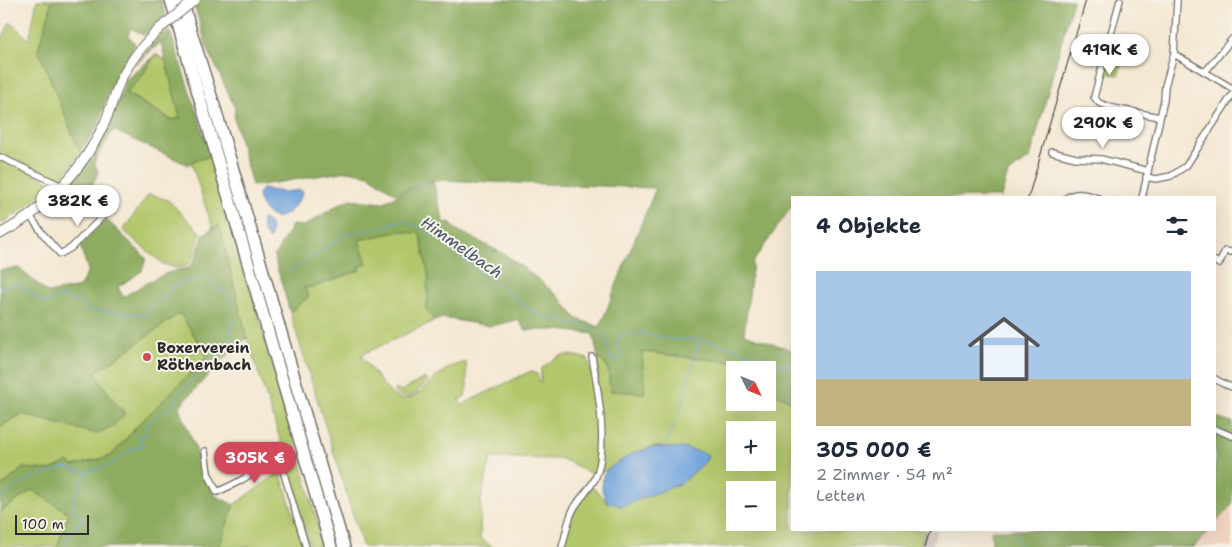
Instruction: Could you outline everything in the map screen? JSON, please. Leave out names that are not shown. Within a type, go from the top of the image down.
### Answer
[{"type":"highway","points":[[171,0],[331,547]]},
{"type":"highway","points":[[182,0],[344,547]]},
{"type":"street","points":[[0,234],[30,216],[51,199],[82,162],[105,122],[121,81],[134,58],[144,44],[160,28],[195,0]]},
{"type":"street","points":[[1120,0],[1094,97],[1099,103],[1113,108],[1160,117]]},
{"type":"street","points":[[1142,196],[1164,100],[1165,86],[1174,54],[1177,0]]},
{"type":"street","points":[[1205,72],[1232,40]]},
{"type":"street","points":[[1174,54],[1232,88]]},
{"type":"street","points":[[1052,152],[1076,158],[1101,159],[1147,174],[1156,179],[1171,176],[1186,166],[1232,95]]},
{"type":"street","points":[[0,157],[62,186]]},
{"type":"street","points":[[1070,196],[1078,193],[1090,196]]},
{"type":"street","points":[[30,216],[60,254],[71,248],[106,214]]},
{"type":"street","points":[[1216,262],[1220,264],[1225,252],[1232,252]]},
{"type":"street","points":[[562,547],[568,521],[595,478],[599,467],[602,448],[601,421],[592,357]]},
{"type":"street","points":[[1216,380],[1232,387]]},
{"type":"street","points":[[1216,429],[1232,436]]},
{"type":"street","points":[[205,451],[208,473],[217,492],[242,480],[261,467],[270,463],[277,462],[280,464],[306,547]]},
{"type":"shaded area","points":[[1232,505],[1232,547],[1194,547],[1208,531],[1216,531],[1216,522]]},
{"type":"shaded area","points":[[925,531],[937,531],[932,547],[920,547]]},
{"type":"green space","points":[[37,0],[51,0],[50,11],[38,49],[80,152],[59,180],[0,153],[0,43],[10,22],[29,40]]},
{"type":"green space","points":[[51,0],[161,0],[166,16],[143,35],[131,28],[128,35],[135,44],[108,94],[98,126],[80,152],[38,49],[50,11]]},
{"type":"green space","points":[[193,0],[1073,0],[1030,158],[1008,173],[1001,196],[791,196],[791,207],[753,262],[744,334],[791,350],[791,401],[776,394],[776,361],[726,361],[642,352],[645,393],[610,391],[608,367],[598,358],[593,334],[558,330],[525,330],[518,320],[490,326],[443,318],[434,321],[425,307],[427,304],[429,279],[420,234],[401,231],[359,240],[367,264],[359,267],[360,270],[314,287],[304,288],[309,296],[290,312],[274,257],[292,225],[304,226],[351,199],[382,203],[433,181],[444,223],[450,222],[455,229],[506,255],[560,298],[577,319],[600,327],[656,188],[437,180],[428,181],[396,194],[369,175],[348,171],[252,185],[234,119],[235,108],[206,45]]},
{"type":"green space","points":[[169,29],[211,156],[191,162],[188,165],[113,130],[94,162],[98,172],[87,197],[71,184],[107,129],[127,79],[156,54],[142,76],[126,93],[171,120],[180,118],[161,42],[136,64],[160,36]]},
{"type":"green space","points":[[156,54],[166,61],[180,118],[172,120],[126,93],[142,76]]},
{"type":"green space","points":[[1109,57],[1122,59],[1119,75],[1104,73]]},
{"type":"green space","points":[[211,156],[298,451],[324,547],[310,547],[286,467],[285,454],[247,338],[219,225],[213,229],[191,162]]},
{"type":"green space","points":[[0,158],[54,184],[21,211],[0,224]]},
{"type":"green space","points":[[149,194],[168,200],[201,233],[192,260],[186,266],[176,268],[163,264],[123,230]]},
{"type":"green space","points":[[106,219],[146,258],[142,271],[118,287],[123,297],[162,275],[189,268],[195,259],[204,234],[219,225],[247,338],[219,363],[179,407],[214,495],[234,505],[219,547],[57,547],[69,513],[32,490],[0,512],[0,488],[23,468],[50,470],[68,462],[74,466],[111,456],[139,424],[207,356],[180,313],[95,373],[125,414],[113,426],[97,434],[22,414],[0,427],[0,270],[19,268],[48,293],[80,287],[88,270],[80,245]]},
{"type":"green space","points":[[401,231],[420,234],[429,282],[428,301],[425,307],[434,321],[361,355],[385,387],[400,399],[413,397],[444,371],[466,362],[467,385],[465,396],[459,400],[462,406],[531,371],[537,374],[539,382],[541,382],[541,369],[563,355],[588,359],[594,384],[598,384],[598,358],[608,367],[610,391],[644,393],[641,352],[726,361],[726,411],[776,411],[776,394],[791,401],[791,531],[925,531],[920,547],[563,547],[570,522],[578,505],[592,486],[607,502],[669,447],[653,447],[633,453],[608,469],[594,475],[563,459],[491,458],[481,499],[480,538],[492,547],[363,547],[290,312],[309,296],[304,288],[314,287],[360,270],[358,240]]},
{"type":"green space","points":[[180,313],[207,356],[139,424],[111,456],[73,466],[68,462],[50,470],[23,468],[0,488],[0,427],[22,414],[97,434],[125,413],[113,400],[95,373]]},
{"type":"green space","points":[[425,378],[428,381],[408,397],[398,395],[393,391],[398,388],[401,391]]},
{"type":"green space","points":[[1216,417],[1232,422],[1232,505],[1216,522]]},
{"type":"green space","points":[[280,472],[304,547],[219,547],[234,505]]},
{"type":"green space","points":[[32,490],[69,513],[57,547],[0,547],[0,512]]},
{"type":"green space","points":[[991,531],[1208,531],[1194,547],[992,547]]},
{"type":"water","points":[[263,189],[283,192],[301,190],[303,192],[293,208],[283,216],[272,217],[267,213],[259,200],[258,194]]},
{"type":"water","points":[[262,219],[271,228],[270,239],[268,239],[264,232]]},
{"type":"water","points":[[653,447],[685,448],[707,454],[708,457],[682,483],[622,506],[607,502],[602,490],[603,475],[608,469],[633,453]]},
{"type":"waterway","name":"Himmelbach","points":[[286,273],[345,235],[403,221],[418,226],[431,235],[536,314],[599,332]]},
{"type":"waterway","name":"Himmelbach","points":[[172,287],[199,277],[230,295],[230,342],[216,350],[212,360]]},
{"type":"waterway","name":"Himmelbach","points":[[0,288],[16,285],[28,291],[43,303],[63,296],[82,302],[86,310],[148,315],[154,304],[164,298],[172,288]]},
{"type":"waterway","name":"Himmelbach","points":[[601,333],[606,339],[609,355],[613,362],[617,361],[621,354],[616,343],[619,337],[638,333],[672,339],[710,342],[784,365],[791,365]]},
{"type":"waterway","points":[[664,446],[681,409],[699,341]]},
{"type":"waterway","name":"Himmelbach","points":[[0,500],[20,484],[32,478],[66,467],[88,473],[113,464],[132,449],[144,446],[138,436],[142,434],[147,435],[147,424],[175,404],[179,394],[208,364]]},
{"type":"waterway","points":[[64,547],[66,540],[71,536],[70,533],[77,528],[76,522],[83,522],[81,514],[73,512],[74,497],[87,474]]},
{"type":"waterway","points":[[566,516],[576,497],[592,476]]},
{"type":"waterway","points":[[557,547],[564,526]]},
{"type":"waterway","name":"Himmelbach","points":[[1016,531],[1020,547]]},
{"type":"railway","points":[[1029,196],[1086,0]]},
{"type":"railway","points":[[925,547],[930,531]]},
{"type":"place","name":"Boxerverein Röthenbach","points":[[147,357]]}]
